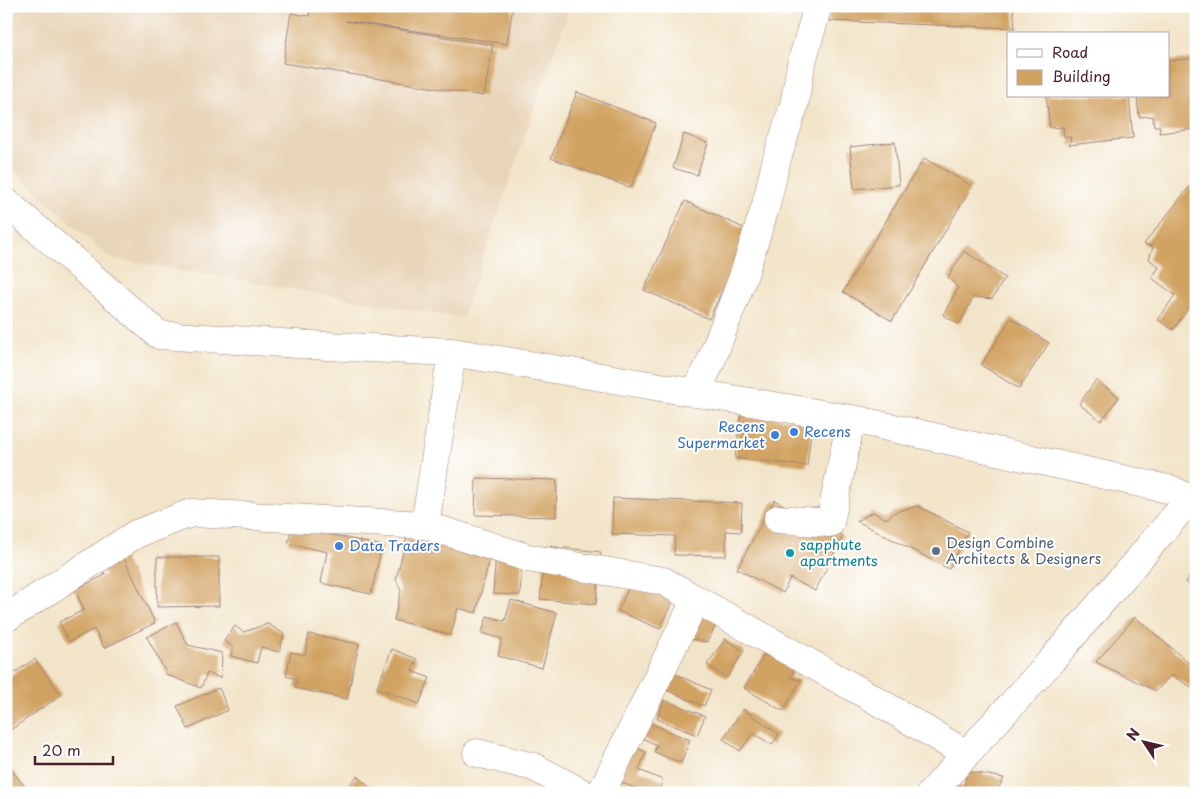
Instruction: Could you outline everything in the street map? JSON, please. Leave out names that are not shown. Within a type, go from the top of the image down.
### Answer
[{"type":"street","points":[[695,393],[709,366],[743,277],[766,205],[776,162],[794,105],[801,65],[818,6]]},
{"type":"street","points":[[6,202],[159,335],[452,352],[851,419],[1172,490],[1194,499],[1052,660],[931,793]]},
{"type":"street","points":[[425,525],[452,352]]},
{"type":"street","points":[[778,519],[830,523],[851,419]]},
{"type":"street","points":[[6,618],[136,534],[192,513],[425,525],[528,558],[663,581],[874,699],[966,754]]},
{"type":"street","points":[[601,793],[696,599]]},
{"type":"street","points":[[477,752],[534,767],[582,793]]},
{"type":"shaded area","points":[[6,6],[570,6],[462,318],[109,258],[6,162]]},
{"type":"building","points":[[311,6],[513,6],[507,44],[346,21],[493,45],[484,96],[283,63],[291,13],[309,16]]},
{"type":"building","points":[[830,6],[1013,6],[1015,28],[829,21]]},
{"type":"building","points":[[1196,58],[1196,129],[1159,133],[1160,126],[1154,126],[1153,116],[1139,117],[1137,98],[1170,98],[1170,61]]},
{"type":"building","points":[[577,92],[656,123],[631,188],[551,158]]},
{"type":"building","points":[[1046,98],[1129,98],[1133,138],[1069,145],[1071,137],[1064,137],[1063,127],[1050,128]]},
{"type":"building","points":[[684,134],[708,143],[697,175],[673,168]]},
{"type":"building","points":[[895,142],[899,185],[854,189],[850,147]]},
{"type":"building","points":[[924,158],[972,186],[892,321],[843,292]]},
{"type":"building","points":[[1190,186],[1196,191],[1196,298],[1173,330],[1158,320],[1175,295],[1152,278],[1159,267],[1149,259],[1153,247],[1144,244]]},
{"type":"building","points":[[685,201],[750,231],[709,319],[644,290]]},
{"type":"building","points":[[964,251],[1005,278],[992,299],[974,297],[959,324],[943,315],[958,288],[948,277]]},
{"type":"building","points":[[1011,318],[1049,343],[1019,389],[981,365]]},
{"type":"building","points":[[1096,380],[1119,397],[1101,421],[1079,404]]},
{"type":"building","points":[[741,414],[812,422],[807,466],[735,458]]},
{"type":"building","points":[[476,478],[557,480],[556,517],[475,515]]},
{"type":"building","points":[[613,498],[742,503],[741,532],[726,531],[726,556],[674,555],[675,536],[612,534]]},
{"type":"building","name":"sapphute apartments","points":[[774,500],[843,536],[815,591],[790,578],[783,593],[737,569]]},
{"type":"building","name":"Design Combine Architects & Designers","points":[[918,506],[968,532],[949,569],[857,521],[873,512],[886,519],[895,512]]},
{"type":"building","points":[[293,526],[382,546],[371,594],[321,583],[327,552],[288,543]]},
{"type":"building","points":[[408,533],[491,554],[476,613],[458,608],[451,635],[394,620],[401,591],[396,579]]},
{"type":"building","points":[[497,539],[523,541],[520,595],[493,594]]},
{"type":"building","points":[[546,546],[601,552],[596,604],[540,599]]},
{"type":"building","points":[[123,556],[155,623],[104,648],[94,629],[69,642],[59,622],[84,610],[75,590],[105,575],[101,566]]},
{"type":"building","points":[[157,557],[219,557],[219,606],[157,607]]},
{"type":"building","points":[[639,565],[680,584],[660,629],[618,611]]},
{"type":"building","points":[[1196,567],[1196,589],[1186,582]]},
{"type":"building","points":[[511,600],[557,613],[542,668],[498,656],[502,639],[482,633],[487,616],[505,621]]},
{"type":"building","points":[[700,612],[718,622],[707,642],[686,638]]},
{"type":"building","points":[[1135,617],[1196,669],[1196,690],[1171,675],[1156,691],[1096,662]]},
{"type":"building","points":[[176,622],[188,645],[222,653],[221,678],[207,673],[201,688],[167,675],[147,637]]},
{"type":"building","points":[[268,624],[284,634],[279,652],[261,647],[257,663],[231,656],[233,647],[224,641],[235,626],[243,632]]},
{"type":"building","points":[[309,634],[359,644],[347,699],[295,688],[297,679],[286,676],[291,652],[305,655]]},
{"type":"building","points":[[725,639],[744,651],[727,678],[707,665]]},
{"type":"building","points":[[392,649],[417,659],[412,671],[430,678],[419,704],[377,688]]},
{"type":"building","points":[[767,650],[796,667],[790,678],[801,680],[783,711],[744,688]]},
{"type":"building","points":[[35,659],[61,695],[6,733],[6,670],[10,676]]},
{"type":"building","points":[[671,672],[711,690],[704,706],[664,689]]},
{"type":"building","points":[[219,688],[228,710],[188,729],[177,706]]},
{"type":"building","points":[[664,700],[705,716],[697,735],[657,719]]},
{"type":"building","points":[[743,709],[779,734],[772,745],[753,733],[740,751],[723,739]]},
{"type":"building","points":[[647,722],[690,740],[681,763],[654,752],[657,745],[640,737]]},
{"type":"building","points":[[629,744],[646,752],[639,770],[663,780],[658,793],[647,793],[615,780]]},
{"type":"building","points":[[6,763],[30,793],[6,793]]},
{"type":"building","points":[[967,771],[1004,778],[996,793],[948,793],[950,784],[964,787]]},
{"type":"building","points":[[357,776],[376,793],[342,793]]},
{"type":"place","name":"Recens","points":[[794,432]]},
{"type":"place","name":"Recens Supermarket","points":[[775,435]]},
{"type":"place","name":"Data Traders","points":[[339,546]]},
{"type":"place","name":"Design Combine Architects & Designers","points":[[936,551]]},
{"type":"place","name":"sapphute apartments","points":[[790,553]]}]
